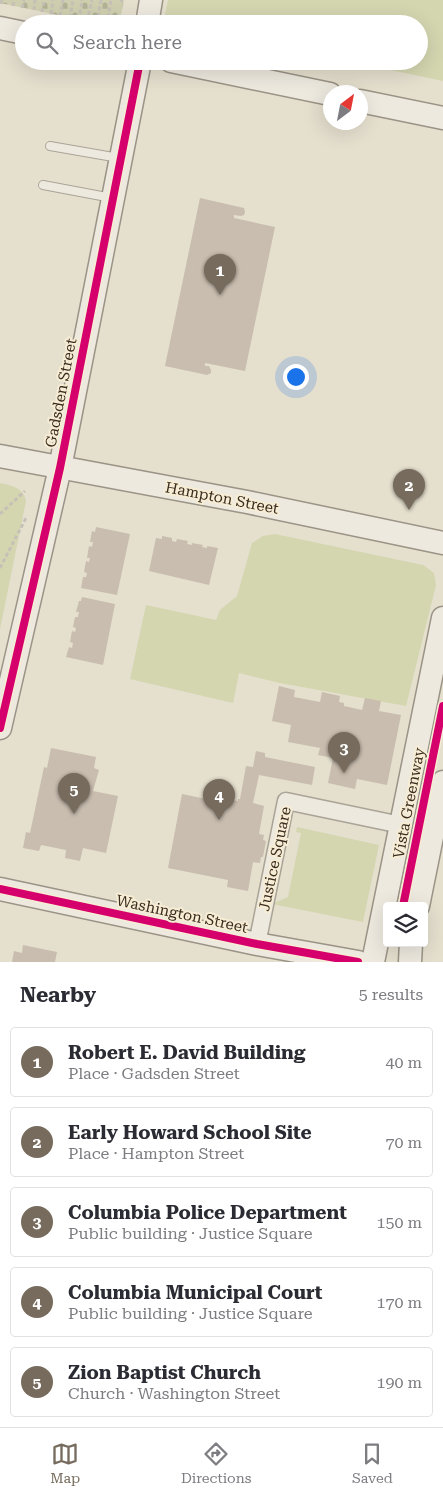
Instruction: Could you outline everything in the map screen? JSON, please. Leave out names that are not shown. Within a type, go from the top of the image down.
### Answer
[{"type":"street","points":[[149,15],[152,0]]},
{"type":"street","points":[[0,28],[15,31]]},
{"type":"street","name":"Gadsden Street","points":[[0,728],[60,468],[138,70]]},
{"type":"street","points":[[214,70],[323,93]]},
{"type":"street","points":[[368,103],[443,118]]},
{"type":"street","name":"Hampton Street","points":[[0,456],[247,502],[443,543]]},
{"type":"street","points":[[373,962],[443,618]]},
{"type":"street","points":[[419,902],[443,782]]},
{"type":"street","name":"Justice Square","points":[[257,944],[286,801],[401,825]]},
{"type":"street","name":"Washington Street","points":[[0,889],[257,944],[358,962]]},
{"type":"street","points":[[410,962],[411,947]]},
{"type":"lane","points":[[50,146],[121,158]]},
{"type":"lane","points":[[43,185],[113,199]]},
{"type":"path","points":[[13,6],[14,0]]},
{"type":"path","points":[[22,8],[24,0]]},
{"type":"path","points":[[34,10],[35,0]]},
{"type":"path","points":[[42,12],[44,0]]},
{"type":"path","points":[[51,14],[53,0]]},
{"type":"path","points":[[60,15],[63,0]]},
{"type":"path","points":[[70,15],[73,0]]},
{"type":"path","points":[[80,15],[82,0]]},
{"type":"path","points":[[89,15],[92,0]]},
{"type":"path","points":[[98,15],[101,0]]},
{"type":"path","points":[[108,15],[111,0]]},
{"type":"path","points":[[0,514],[25,492]]},
{"type":"path","points":[[0,568],[27,516]]},
{"type":"green space","points":[[0,0],[124,0],[121,15],[58,15],[0,3]]},
{"type":"green space","points":[[168,0],[443,0],[443,81],[390,70],[428,70],[428,15],[165,15]]},
{"type":"green space","points":[[0,483],[20,490],[25,496],[26,501],[0,629]]},
{"type":"green space","points":[[275,534],[423,565],[434,573],[436,585],[406,706],[280,683],[239,673],[233,703],[130,679],[146,605],[216,620],[220,610],[237,596],[252,543],[263,536]]},
{"type":"green space","points":[[297,827],[379,845],[363,922],[272,904],[288,897],[301,833],[296,832]]},
{"type":"building","points":[[200,198],[244,208],[244,215],[234,215],[234,218],[275,227],[245,371],[205,363],[205,366],[209,366],[211,370],[211,373],[207,375],[165,366]]},
{"type":"building","points":[[96,527],[130,534],[117,595],[81,588],[83,577],[86,577],[87,573],[84,572],[86,561],[89,562],[90,558],[87,558],[89,546],[92,547],[93,542],[90,542],[92,531],[95,532]]},
{"type":"building","points":[[162,536],[172,538],[172,541],[176,542],[177,539],[188,541],[187,544],[192,545],[192,543],[203,545],[202,547],[207,548],[207,546],[218,548],[209,585],[149,571],[156,538],[162,539]]},
{"type":"building","points":[[82,597],[115,604],[103,665],[66,657],[69,647],[72,648],[73,643],[70,642],[72,631],[75,632],[76,628],[73,627],[75,617],[78,617],[79,612],[76,612]]},
{"type":"building","points":[[279,686],[295,690],[294,697],[320,702],[322,692],[340,696],[339,702],[344,703],[344,706],[362,710],[365,698],[381,701],[379,711],[401,715],[387,785],[357,779],[355,789],[328,783],[333,758],[318,755],[320,748],[288,742],[291,725],[272,721]]},
{"type":"building","points":[[51,748],[96,757],[94,768],[99,770],[93,791],[118,796],[106,853],[83,848],[80,861],[65,858],[66,850],[41,845],[39,851],[23,848],[26,832],[30,833],[44,767],[47,768]]},
{"type":"building","points":[[256,751],[265,753],[265,757],[315,767],[312,785],[259,775],[253,803],[264,806],[259,834],[264,835],[263,840],[266,841],[260,863],[253,862],[248,891],[227,887],[228,880],[168,868],[182,794],[216,801],[216,797],[238,801],[240,799],[246,766],[253,767]]},
{"type":"building","points":[[23,945],[57,952],[55,962],[12,962],[14,951],[22,953]]},
{"type":"cycle path","points":[[0,728],[60,468],[138,70]]},
{"type":"cycle path","name":"Vista Greenway","points":[[404,902],[443,706]]},
{"type":"cycle path","points":[[0,889],[257,944],[358,962]]},
{"type":"place","name":"Robert E. David Building","points":[[220,295]]},
{"type":"place","name":"Early Howard School Site","points":[[409,510]]},
{"type":"place","name":"Columbia Police Department","points":[[344,773]]},
{"type":"place","name":"Zion Baptist Church","points":[[74,814]]},
{"type":"place","name":"Columbia Municipal Court","points":[[219,820]]}]
